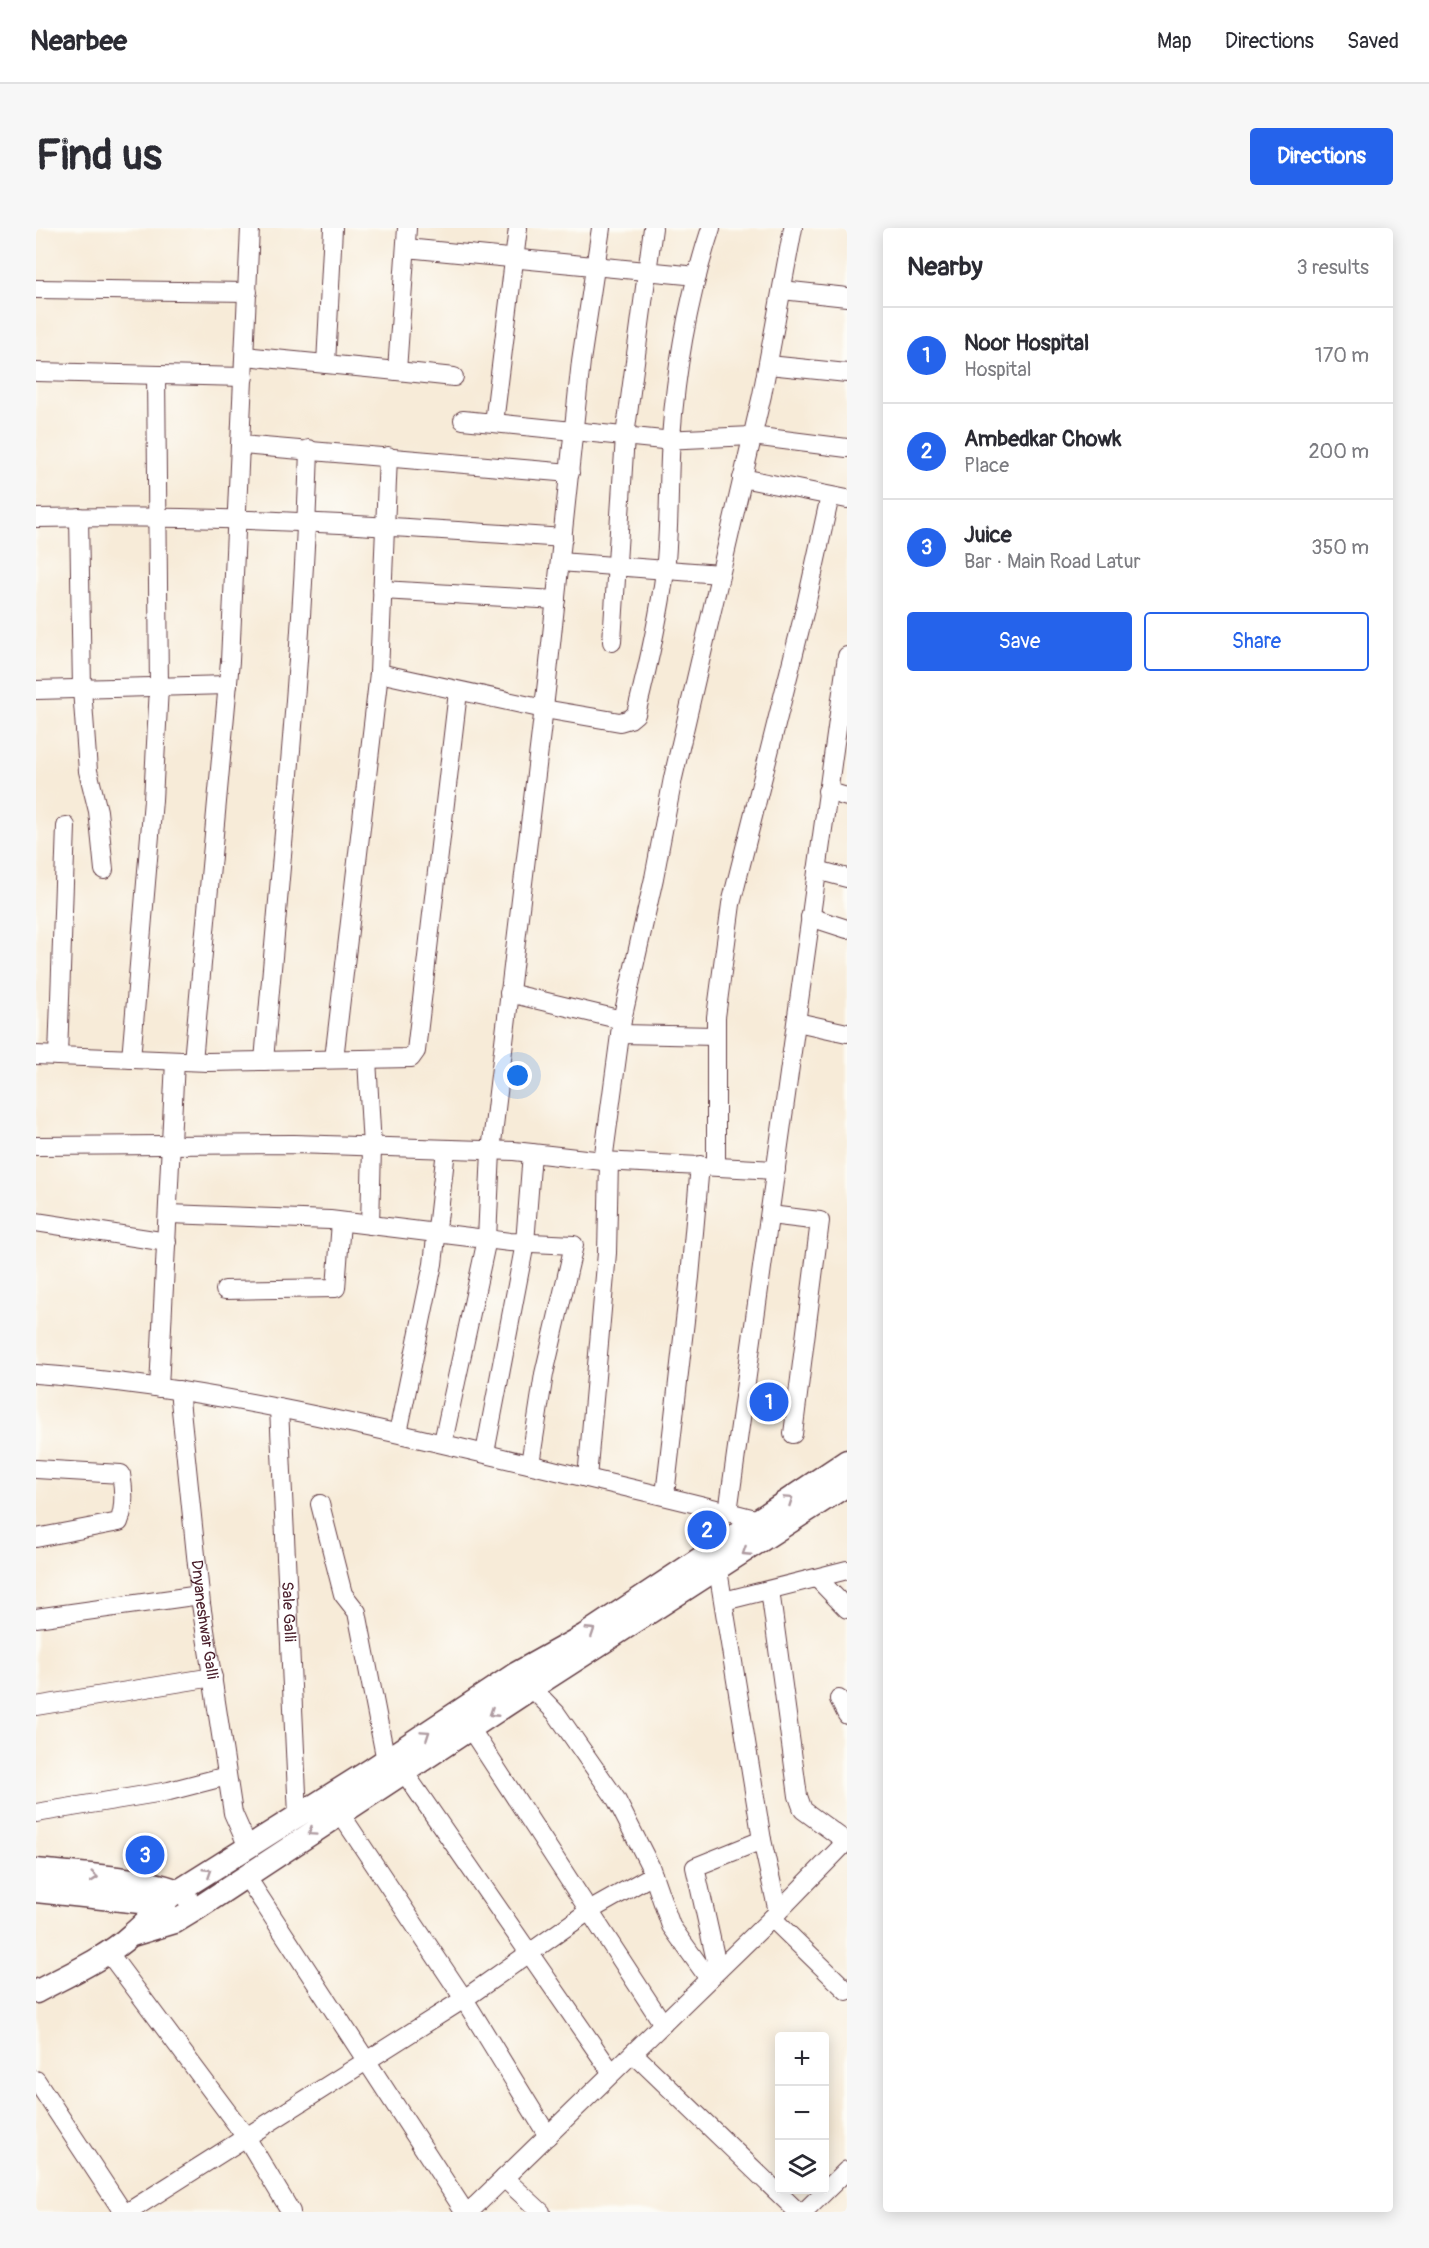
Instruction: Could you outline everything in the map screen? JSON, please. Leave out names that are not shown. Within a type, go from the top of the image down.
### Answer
[{"type":"main road","points":[[132,1935],[175,1922],[198,1908],[340,1813],[395,1766],[518,1673],[585,1635],[847,1461]]},
{"type":"main road","points":[[36,1992],[108,1952],[132,1935],[159,1904],[298,1815],[470,1728],[847,1485]]},
{"type":"main road","points":[[36,1870],[152,1882],[180,1890],[198,1908]]},
{"type":"main road","points":[[36,1891],[159,1904],[175,1922]]},
{"type":"street","points":[[193,1061],[228,685],[242,445],[250,228]]},
{"type":"street","points":[[326,364],[333,228]]},
{"type":"street","points":[[397,371],[407,228]]},
{"type":"street","points":[[494,423],[518,228]]},
{"type":"street","points":[[443,1442],[487,1239],[491,1151],[544,709],[574,431],[601,228]]},
{"type":"street","points":[[612,642],[625,436],[653,228]]},
{"type":"street","points":[[379,673],[458,692],[620,722],[636,714],[658,622],[665,570],[671,440],[680,361],[697,276],[711,228]]},
{"type":"street","points":[[587,1478],[606,1264],[606,1161],[621,1027],[654,878],[673,778],[768,365],[793,228]]},
{"type":"street","points":[[406,248],[596,264],[697,276]]},
{"type":"street","points":[[36,289],[248,292]]},
{"type":"street","points":[[782,290],[847,297]]},
{"type":"street","points":[[245,356],[454,377]]},
{"type":"street","points":[[768,365],[847,373]]},
{"type":"street","points":[[36,372],[244,377]]},
{"type":"street","points":[[131,1059],[152,812],[159,687],[156,375]]},
{"type":"street","points":[[463,420],[671,440],[752,436],[847,448]]},
{"type":"street","points":[[242,445],[570,473]]},
{"type":"street","points":[[264,1061],[296,716],[309,449]]},
{"type":"street","points":[[334,1059],[379,673],[388,456]]},
{"type":"street","points":[[665,1495],[690,1277],[708,1166],[717,1036],[731,904],[806,605],[839,497],[742,478]]},
{"type":"street","points":[[36,518],[158,516],[307,520],[563,538]]},
{"type":"street","points":[[80,517],[82,689],[88,771],[98,811],[104,870]]},
{"type":"street","points":[[560,562],[720,574]]},
{"type":"street","points":[[382,590],[556,600]]},
{"type":"street","points":[[728,1512],[828,791],[843,711],[847,656]]},
{"type":"street","points":[[36,690],[228,685]]},
{"type":"street","points":[[36,1055],[193,1061],[411,1058],[416,1051],[458,692]]},
{"type":"street","points":[[828,791],[847,797]]},
{"type":"street","points":[[58,1056],[66,826]]},
{"type":"street","points":[[817,870],[847,878]]},
{"type":"street","points":[[810,917],[847,929]]},
{"type":"street","points":[[509,993],[621,1027],[717,1036]]},
{"type":"street","points":[[797,1022],[847,1033]]},
{"type":"street","points":[[367,1059],[372,1148],[370,1225]]},
{"type":"street","points":[[159,1388],[175,1060]]},
{"type":"street","points":[[36,1146],[172,1147],[294,1144],[532,1153],[606,1161],[776,1170]]},
{"type":"street","points":[[398,1433],[418,1341],[436,1233],[446,1150]]},
{"type":"street","points":[[485,1452],[525,1243],[532,1153]]},
{"type":"street","points":[[169,1214],[341,1222],[525,1243],[574,1245],[544,1374],[530,1464]]},
{"type":"street","points":[[770,1215],[820,1221],[793,1434]]},
{"type":"street","points":[[36,1222],[167,1242]]},
{"type":"street","points":[[225,1290],[336,1288],[341,1222]]},
{"type":"street","points":[[36,1374],[178,1390],[279,1408],[443,1442],[665,1495],[759,1521]]},
{"type":"street","name":"Dnyaneshwar Galli","points":[[178,1390],[200,1595],[233,1814],[248,1847]]},
{"type":"street","name":"Sale Galli","points":[[279,1408],[298,1815]]},
{"type":"street","points":[[36,1469],[121,1474],[123,1486],[123,1512],[119,1522],[36,1538]]},
{"type":"street","points":[[320,1504],[343,1594],[357,1612],[395,1766],[530,1952],[612,2073]]},
{"type":"street","points":[[718,1570],[775,1915],[847,1990]]},
{"type":"street","points":[[724,1601],[847,1570]]},
{"type":"street","points":[[817,1578],[847,1609]]},
{"type":"street","points":[[246,1876],[467,2212],[775,1915],[847,1842],[803,1810],[798,1796],[770,1590]]},
{"type":"street","points":[[36,1618],[200,1595]]},
{"type":"street","points":[[36,1706],[213,1677]]},
{"type":"street","points":[[532,1688],[556,1713],[604,1780],[616,1799],[653,1875],[671,1926],[714,1974]]},
{"type":"street","points":[[470,1728],[663,2024]]},
{"type":"street","points":[[36,1813],[168,1791],[228,1776]]},
{"type":"street","points":[[340,1813],[464,1999],[548,2136]]},
{"type":"street","points":[[714,1974],[695,1867],[762,1840]]},
{"type":"street","points":[[39,2091],[125,2212],[464,1999],[589,1911],[653,1875]]},
{"type":"street","points":[[108,1952],[246,2137],[291,2212]]},
{"type":"street","points":[[633,2053],[798,2212]]},
{"type":"street","points":[[804,2212],[847,2170]]},
{"type":"street","points":[[504,2178],[541,2212]]},
{"type":"place","name":"Noor Hospital","points":[[769,1402]]},
{"type":"place","name":"Ambedkar Chowk","points":[[707,1530]]},
{"type":"place","name":"Juice","points":[[145,1855]]}]
